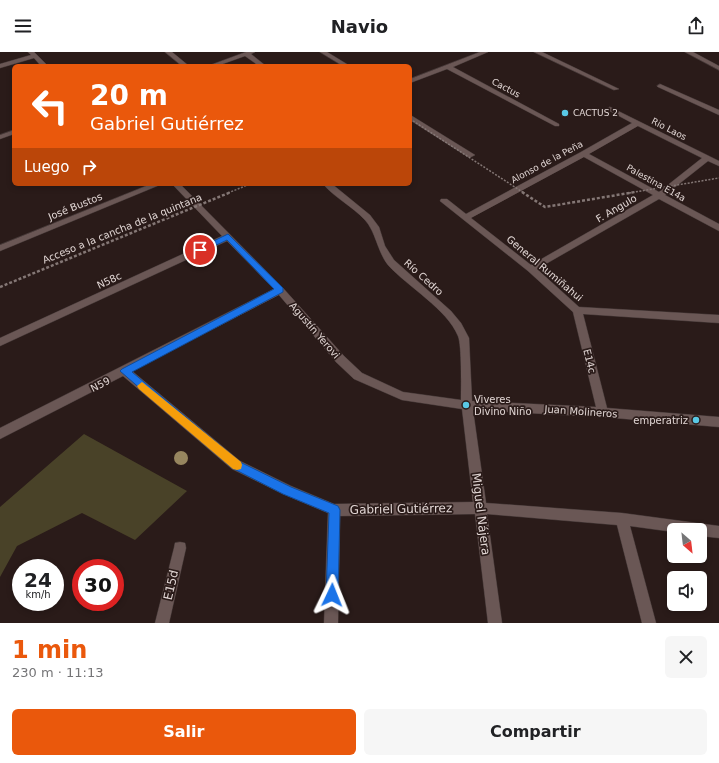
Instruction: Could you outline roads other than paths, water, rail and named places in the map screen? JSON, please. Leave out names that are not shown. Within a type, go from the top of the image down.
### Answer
[{"type":"street","points":[[168,52],[183,64]]},
{"type":"street","points":[[323,52],[344,64]]},
{"type":"street","points":[[412,80],[485,52]]},
{"type":"street","points":[[537,52],[616,89]]},
{"type":"street","points":[[688,52],[719,68]]},
{"type":"street","points":[[217,64],[249,53],[261,64]]},
{"type":"street","points":[[0,66],[33,54],[43,64]]},
{"type":"street","name":"Cactus","points":[[447,66],[557,125]]},
{"type":"street","points":[[660,86],[719,112]]},
{"type":"street","name":"Rio Laos","points":[[610,109],[719,164]]},
{"type":"street","points":[[412,119],[471,154]]},
{"type":"street","name":"Alonso de la Peña","points":[[466,216],[584,154],[637,123]]},
{"type":"street","points":[[0,137],[12,133]]},
{"type":"street","name":"Palestina E14a","points":[[584,154],[658,196],[719,228]]},
{"type":"street","name":"F. Angulo","points":[[531,269],[658,196],[707,158]]},
{"type":"street","name":"José Bustos","points":[[0,248],[153,186]]},
{"type":"street","name":"Agustín Yerovi","points":[[178,186],[280,290],[340,360],[358,376],[402,396],[467,404]]},
{"type":"street","name":"Río Cedro","points":[[329,186],[367,217],[375,227],[381,246],[391,262],[448,314],[458,326],[464,338],[467,404]]},
{"type":"street","name":"General Rumiñahui","points":[[444,201],[466,216],[531,269],[577,310],[719,319]]},
{"type":"street","name":"N58c","points":[[0,342],[228,237]]},
{"type":"street","name":"N59","points":[[0,434],[280,290]]},
{"type":"street","name":"E14c","points":[[577,310],[603,412]]},
{"type":"street","name":"Gabriel Gutiérrez","points":[[125,371],[236,465],[287,490],[334,510],[481,508],[622,520],[719,532]]},
{"type":"street","name":"Juan Molineros","points":[[467,404],[603,412],[719,422]]},
{"type":"street","name":"Miguel Nájera","points":[[467,404],[495,623]]},
{"type":"street","points":[[331,623],[334,510]]},
{"type":"street","points":[[622,520],[649,623]]},
{"type":"street","name":"E15d","points":[[162,623],[180,548]]},
{"type":"place","name":"CACTUS 2","points":[[565,113]]},
{"type":"place","name":"Viveres Divino Niño","points":[[466,405]]},
{"type":"place","name":"emperatriz","points":[[696,420]]}]
